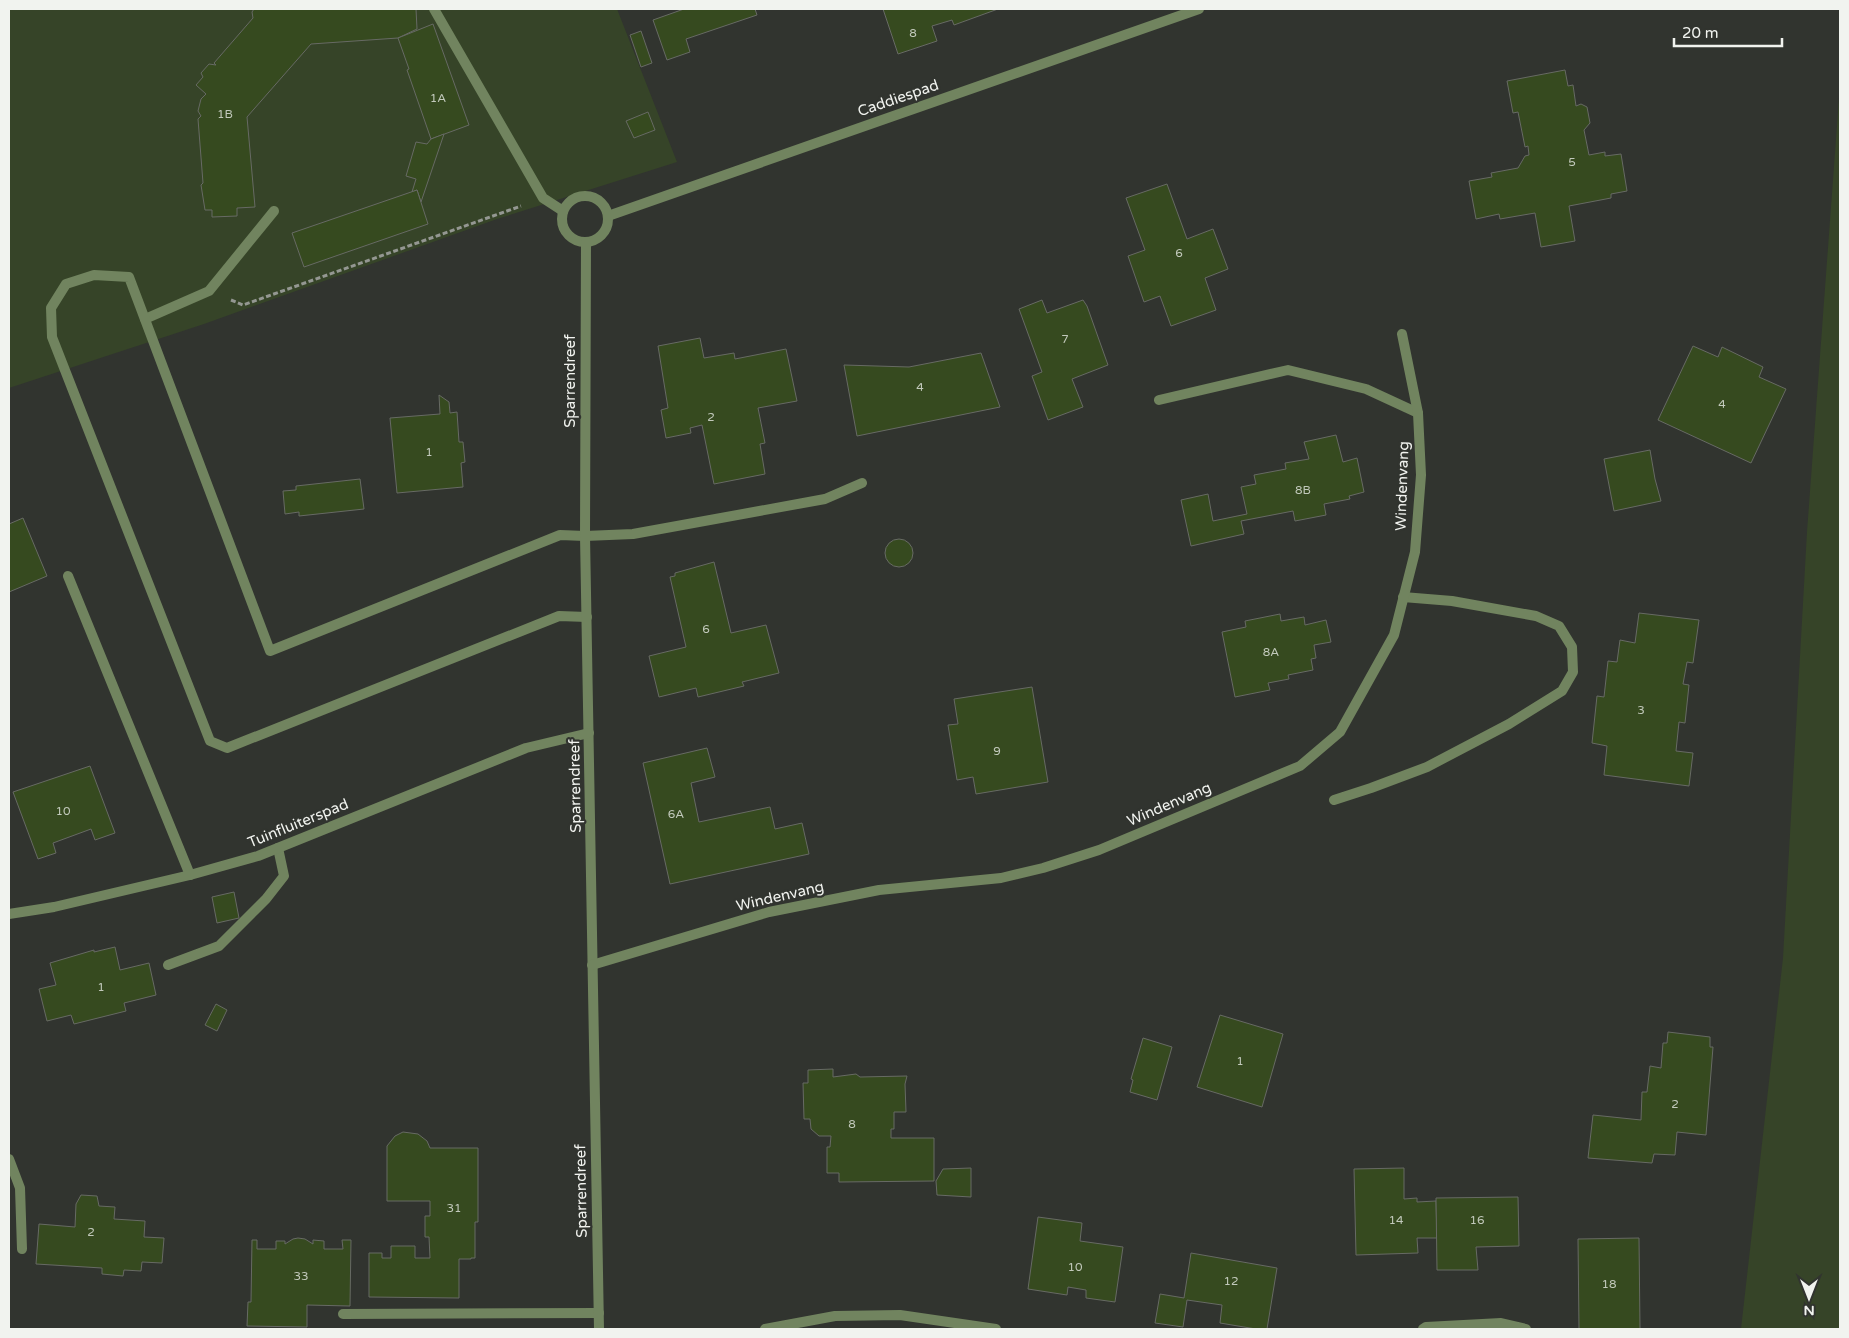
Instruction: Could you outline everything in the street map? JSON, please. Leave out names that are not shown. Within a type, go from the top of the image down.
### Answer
[{"type":"street","points":[[434,9],[543,198],[564,211]]},
{"type":"street","name":"Caddiespad","points":[[608,216],[1199,9]]},
{"type":"street","points":[[587,196],[601,202],[608,216],[605,230],[600,236],[586,242],[572,238],[566,232],[562,218],[564,211],[573,199],[587,196]]},
{"type":"street","points":[[145,319],[209,291],[274,211]]},
{"type":"street","name":"Sparrendreef","points":[[586,242],[585,536],[599,1329]]},
{"type":"street","points":[[587,617],[559,616],[227,748],[210,741],[52,337],[51,308],[66,284],[94,275],[129,277],[270,652],[560,535],[633,534],[825,499],[862,483]]},
{"type":"street","name":"Windenvang","points":[[592,965],[769,912],[879,890],[1001,878],[1043,868],[1099,850],[1300,766],[1340,732],[1394,635],[1415,552],[1421,475],[1418,413],[1402,334]]},
{"type":"street","points":[[1159,400],[1288,370],[1366,389],[1418,413]]},
{"type":"street","points":[[68,576],[190,875]]},
{"type":"street","points":[[1334,800],[1427,767],[1509,724],[1562,692],[1572,672],[1572,647],[1559,626],[1536,616],[1452,601],[1404,597]]},
{"type":"street","name":"Tuinfluiterspad","points":[[9,914],[54,907],[190,875],[258,856],[526,748],[589,733]]},
{"type":"street","points":[[168,965],[219,946],[266,899],[284,876],[278,848]]},
{"type":"street","points":[[9,1159],[20,1188],[22,1249]]},
{"type":"street","points":[[343,1314],[599,1312]]},
{"type":"street","points":[[765,1329],[835,1316],[900,1315],[996,1329]]},
{"type":"street","points":[[1423,1329],[1501,1323],[1526,1329]]},
{"type":"path","points":[[209,291],[243,305],[543,198]]},
{"type":"green space","points":[[9,9],[617,9],[677,162],[497,219],[204,324],[9,388]]},
{"type":"green space","points":[[1840,85],[1840,1329],[1741,1329],[1783,958],[1807,532]]},
{"type":"building","points":[[254,9],[416,9],[417,29],[398,38],[311,44],[247,117],[255,207],[237,208],[237,216],[212,217],[212,210],[205,210],[201,185],[203,183],[198,119],[201,116],[198,111],[201,99],[206,94],[196,85],[203,77],[201,73],[209,64],[216,65],[214,63],[253,18],[252,12]]},
{"type":"building","points":[[684,9],[755,9],[757,15],[686,39],[690,52],[667,60],[653,20]]},
{"type":"building","points":[[883,9],[998,9],[954,25],[952,20],[932,26],[937,41],[898,54]]},
{"type":"building","points":[[433,24],[469,125],[431,139],[398,38]]},
{"type":"building","points":[[641,31],[652,63],[641,67],[630,35]]},
{"type":"building","points":[[1565,70],[1568,86],[1573,85],[1576,106],[1581,104],[1587,107],[1590,123],[1584,130],[1589,155],[1605,152],[1605,156],[1621,154],[1627,191],[1611,194],[1611,198],[1569,206],[1575,241],[1541,247],[1535,213],[1500,219],[1499,214],[1476,219],[1469,181],[1492,177],[1491,173],[1518,168],[1525,156],[1529,155],[1528,146],[1525,147],[1518,112],[1513,113],[1507,81]]},
{"type":"building","points":[[648,112],[655,130],[634,138],[626,121]]},
{"type":"building","points":[[444,134],[421,202],[417,190],[412,192],[416,179],[406,176],[416,142],[427,144],[431,139]]},
{"type":"building","points":[[1167,184],[1187,239],[1213,229],[1228,269],[1205,278],[1216,310],[1171,326],[1160,296],[1144,302],[1128,256],[1145,250],[1126,198]]},
{"type":"building","points":[[417,190],[428,224],[304,267],[292,233]]},
{"type":"building","points":[[1042,300],[1047,313],[1083,300],[1087,306],[1108,365],[1072,379],[1083,407],[1048,420],[1032,376],[1042,372],[1019,309]]},
{"type":"building","points":[[700,338],[704,358],[734,353],[735,359],[786,349],[797,401],[758,408],[765,443],[760,444],[765,474],[714,484],[702,425],[690,428],[691,433],[666,438],[661,410],[668,408],[658,346]]},
{"type":"building","points":[[1693,346],[1718,357],[1722,347],[1763,367],[1759,377],[1786,389],[1751,463],[1658,420]]},
{"type":"building","points":[[981,353],[1000,407],[857,436],[844,365],[909,367]]},
{"type":"building","points":[[439,395],[449,402],[450,413],[457,412],[459,442],[463,442],[465,462],[461,463],[463,487],[397,493],[390,418],[440,414]]},
{"type":"building","points":[[1336,435],[1343,462],[1357,458],[1364,492],[1349,496],[1350,499],[1324,504],[1326,515],[1295,521],[1293,511],[1241,521],[1244,534],[1191,546],[1181,500],[1208,494],[1213,521],[1247,514],[1241,487],[1256,484],[1254,475],[1286,469],[1285,463],[1309,459],[1304,442]]},
{"type":"building","points":[[1650,450],[1661,501],[1614,511],[1604,459]]},
{"type":"building","points":[[360,479],[364,509],[299,516],[299,512],[285,514],[283,491],[296,490],[296,486]]},
{"type":"building","points":[[23,518],[47,576],[9,592],[9,524]]},
{"type":"building","points":[[899,539],[909,543],[913,553],[909,563],[899,567],[889,563],[885,553],[889,543]]},
{"type":"building","points":[[714,562],[731,633],[766,625],[779,673],[742,682],[744,686],[698,697],[696,688],[659,697],[649,656],[686,647],[670,577],[675,576],[675,573]]},
{"type":"building","points":[[1639,613],[1699,620],[1693,663],[1687,662],[1683,684],[1689,685],[1685,723],[1679,722],[1676,751],[1693,753],[1689,786],[1604,775],[1607,746],[1592,743],[1597,696],[1604,697],[1608,661],[1617,662],[1620,640],[1635,643]]},
{"type":"building","points":[[1280,614],[1281,621],[1304,617],[1305,625],[1326,620],[1331,642],[1314,645],[1316,658],[1311,659],[1313,670],[1288,675],[1289,679],[1268,683],[1270,690],[1235,697],[1222,632],[1246,627],[1245,621]]},
{"type":"building","points":[[1032,687],[1048,782],[976,794],[973,777],[957,780],[948,725],[958,724],[954,699]]},
{"type":"building","points":[[707,748],[715,777],[691,783],[699,822],[770,807],[775,829],[802,823],[809,854],[670,884],[643,763]]},
{"type":"building","points":[[90,766],[115,833],[95,840],[91,829],[53,843],[56,853],[38,859],[13,792]]},
{"type":"building","points":[[234,892],[239,918],[217,923],[212,897]]},
{"type":"building","points":[[115,947],[120,970],[149,963],[156,995],[124,1003],[126,1011],[74,1024],[71,1015],[47,1021],[39,989],[56,985],[50,963],[94,950],[94,952]]},
{"type":"building","points":[[216,1004],[227,1010],[217,1031],[205,1025]]},
{"type":"building","points":[[1220,1015],[1283,1034],[1262,1107],[1197,1087]]},
{"type":"building","points":[[1668,1032],[1710,1037],[1710,1047],[1713,1047],[1706,1135],[1677,1132],[1675,1155],[1654,1154],[1652,1163],[1588,1158],[1593,1115],[1641,1120],[1642,1092],[1647,1092],[1650,1066],[1661,1068],[1663,1043],[1667,1043]]},
{"type":"building","points":[[1143,1038],[1172,1047],[1157,1100],[1130,1092],[1133,1080],[1131,1079]]},
{"type":"building","points":[[833,1069],[833,1077],[856,1074],[860,1077],[907,1076],[905,1084],[906,1112],[894,1112],[894,1129],[891,1129],[891,1138],[934,1138],[934,1181],[839,1182],[839,1173],[827,1173],[827,1147],[830,1147],[831,1136],[819,1136],[811,1129],[810,1119],[804,1119],[803,1083],[808,1083],[808,1070]]},
{"type":"building","points":[[403,1132],[418,1134],[427,1141],[430,1148],[478,1148],[478,1222],[475,1222],[475,1258],[459,1259],[459,1298],[369,1297],[369,1253],[382,1253],[382,1258],[391,1258],[391,1246],[415,1246],[415,1258],[430,1258],[429,1237],[425,1237],[425,1216],[430,1216],[430,1201],[387,1201],[387,1146],[395,1136]]},
{"type":"building","points":[[971,1168],[971,1197],[937,1195],[936,1181],[943,1169]]},
{"type":"building","points":[[1404,1168],[1404,1199],[1417,1198],[1417,1202],[1436,1201],[1437,1238],[1417,1238],[1418,1253],[1356,1255],[1354,1169]]},
{"type":"building","points":[[81,1195],[97,1196],[99,1206],[115,1207],[114,1219],[145,1221],[144,1237],[164,1238],[162,1263],[142,1262],[141,1271],[124,1270],[123,1276],[102,1274],[102,1268],[36,1264],[39,1224],[75,1227],[76,1204]]},
{"type":"building","points":[[1518,1197],[1519,1246],[1476,1247],[1478,1270],[1437,1270],[1436,1198]]},
{"type":"building","points":[[1038,1217],[1082,1223],[1080,1241],[1123,1247],[1115,1302],[1086,1298],[1086,1290],[1068,1287],[1067,1295],[1028,1289]]},
{"type":"building","points":[[298,1238],[305,1239],[313,1244],[313,1240],[324,1241],[324,1249],[343,1249],[342,1240],[351,1240],[350,1306],[307,1305],[307,1327],[247,1326],[248,1302],[251,1302],[252,1240],[257,1240],[257,1249],[276,1249],[276,1241],[285,1241],[285,1244]]},
{"type":"building","points":[[1639,1238],[1640,1329],[1579,1329],[1578,1239]]},
{"type":"building","points":[[1191,1253],[1277,1268],[1267,1329],[1220,1323],[1222,1305],[1187,1300],[1183,1327],[1155,1323],[1160,1294],[1184,1298]]}]
